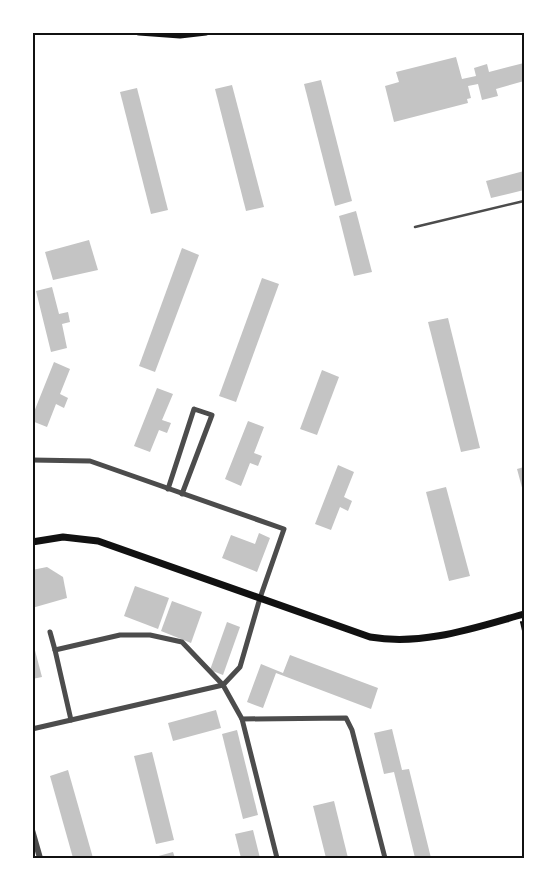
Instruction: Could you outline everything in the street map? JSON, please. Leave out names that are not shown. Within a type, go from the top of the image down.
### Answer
[{"type":"main road","points":[[139,32],[180,35],[206,32]]},
{"type":"main road","points":[[32,542],[63,537],[98,541],[370,637],[388,640],[438,637],[524,614]]},
{"type":"street","points":[[168,489],[194,409],[212,415],[182,494]]},
{"type":"street","points":[[32,460],[90,461],[284,529],[260,598],[240,667],[223,685],[32,729]]},
{"type":"street","points":[[50,632],[71,720]]},
{"type":"street","points":[[55,650],[120,635],[150,635],[182,642],[223,685],[242,719],[277,858]]},
{"type":"street","points":[[242,719],[346,718],[352,730],[385,858]]},
{"type":"street","points":[[32,830],[40,858]]},
{"type":"lane","points":[[416,227],[524,201]]},
{"type":"building","points":[[456,57],[462,79],[476,76],[474,68],[487,64],[489,72],[524,63],[524,81],[496,89],[498,96],[482,100],[478,84],[468,86],[471,98],[467,99],[468,103],[394,122],[385,86],[399,82],[396,72]]},
{"type":"building","points":[[321,80],[352,201],[335,206],[304,84]]},
{"type":"building","points":[[232,85],[264,207],[246,211],[215,89]]},
{"type":"building","points":[[137,88],[168,210],[151,214],[120,92]]},
{"type":"building","points":[[524,171],[524,190],[491,198],[486,181]]},
{"type":"building","points":[[356,211],[372,272],[354,276],[339,216]]},
{"type":"building","points":[[89,240],[98,270],[53,280],[45,252]]},
{"type":"building","points":[[182,248],[199,255],[155,372],[139,366]]},
{"type":"building","points":[[262,278],[279,284],[236,402],[219,396]]},
{"type":"building","points":[[52,287],[59,314],[68,312],[70,322],[62,324],[67,348],[51,352],[36,291]]},
{"type":"building","points":[[448,318],[480,448],[461,452],[428,322]]},
{"type":"building","points":[[54,362],[70,369],[60,394],[68,398],[64,408],[56,404],[47,427],[32,421],[32,417]]},
{"type":"building","points":[[322,370],[339,377],[317,435],[300,429]]},
{"type":"building","points":[[157,388],[173,394],[162,420],[171,423],[167,433],[159,430],[150,452],[134,446]]},
{"type":"building","points":[[248,421],[264,427],[254,453],[262,456],[258,466],[250,463],[241,486],[225,479]]},
{"type":"building","points":[[338,465],[354,472],[344,497],[352,501],[348,511],[340,507],[331,530],[315,524]]},
{"type":"building","points":[[524,467],[524,495],[517,469]]},
{"type":"building","points":[[446,487],[470,576],[449,581],[426,492]]},
{"type":"building","points":[[259,533],[270,538],[257,572],[222,558],[231,535],[255,544]]},
{"type":"building","points":[[47,567],[63,577],[67,598],[32,608],[32,570]]},
{"type":"building","points":[[135,586],[169,598],[158,629],[124,616]]},
{"type":"building","points":[[172,601],[202,612],[191,643],[161,631]]},
{"type":"building","points":[[227,622],[240,627],[223,675],[210,670]]},
{"type":"building","points":[[32,639],[42,677],[32,679]]},
{"type":"building","points":[[290,655],[378,688],[371,709],[276,673],[263,708],[247,702],[261,664],[283,673]]},
{"type":"building","points":[[216,710],[221,728],[173,741],[168,723]]},
{"type":"building","points":[[392,729],[402,770],[409,769],[431,858],[415,858],[394,772],[384,774],[374,733]]},
{"type":"building","points":[[237,730],[258,815],[243,819],[222,734]]},
{"type":"building","points":[[152,752],[174,840],[156,844],[134,756]]},
{"type":"building","points":[[68,770],[93,858],[73,858],[50,776]]},
{"type":"building","points":[[334,801],[348,858],[326,858],[313,806]]},
{"type":"building","points":[[253,830],[260,858],[241,858],[235,834]]},
{"type":"building","points":[[173,852],[175,858],[155,857]]}]
